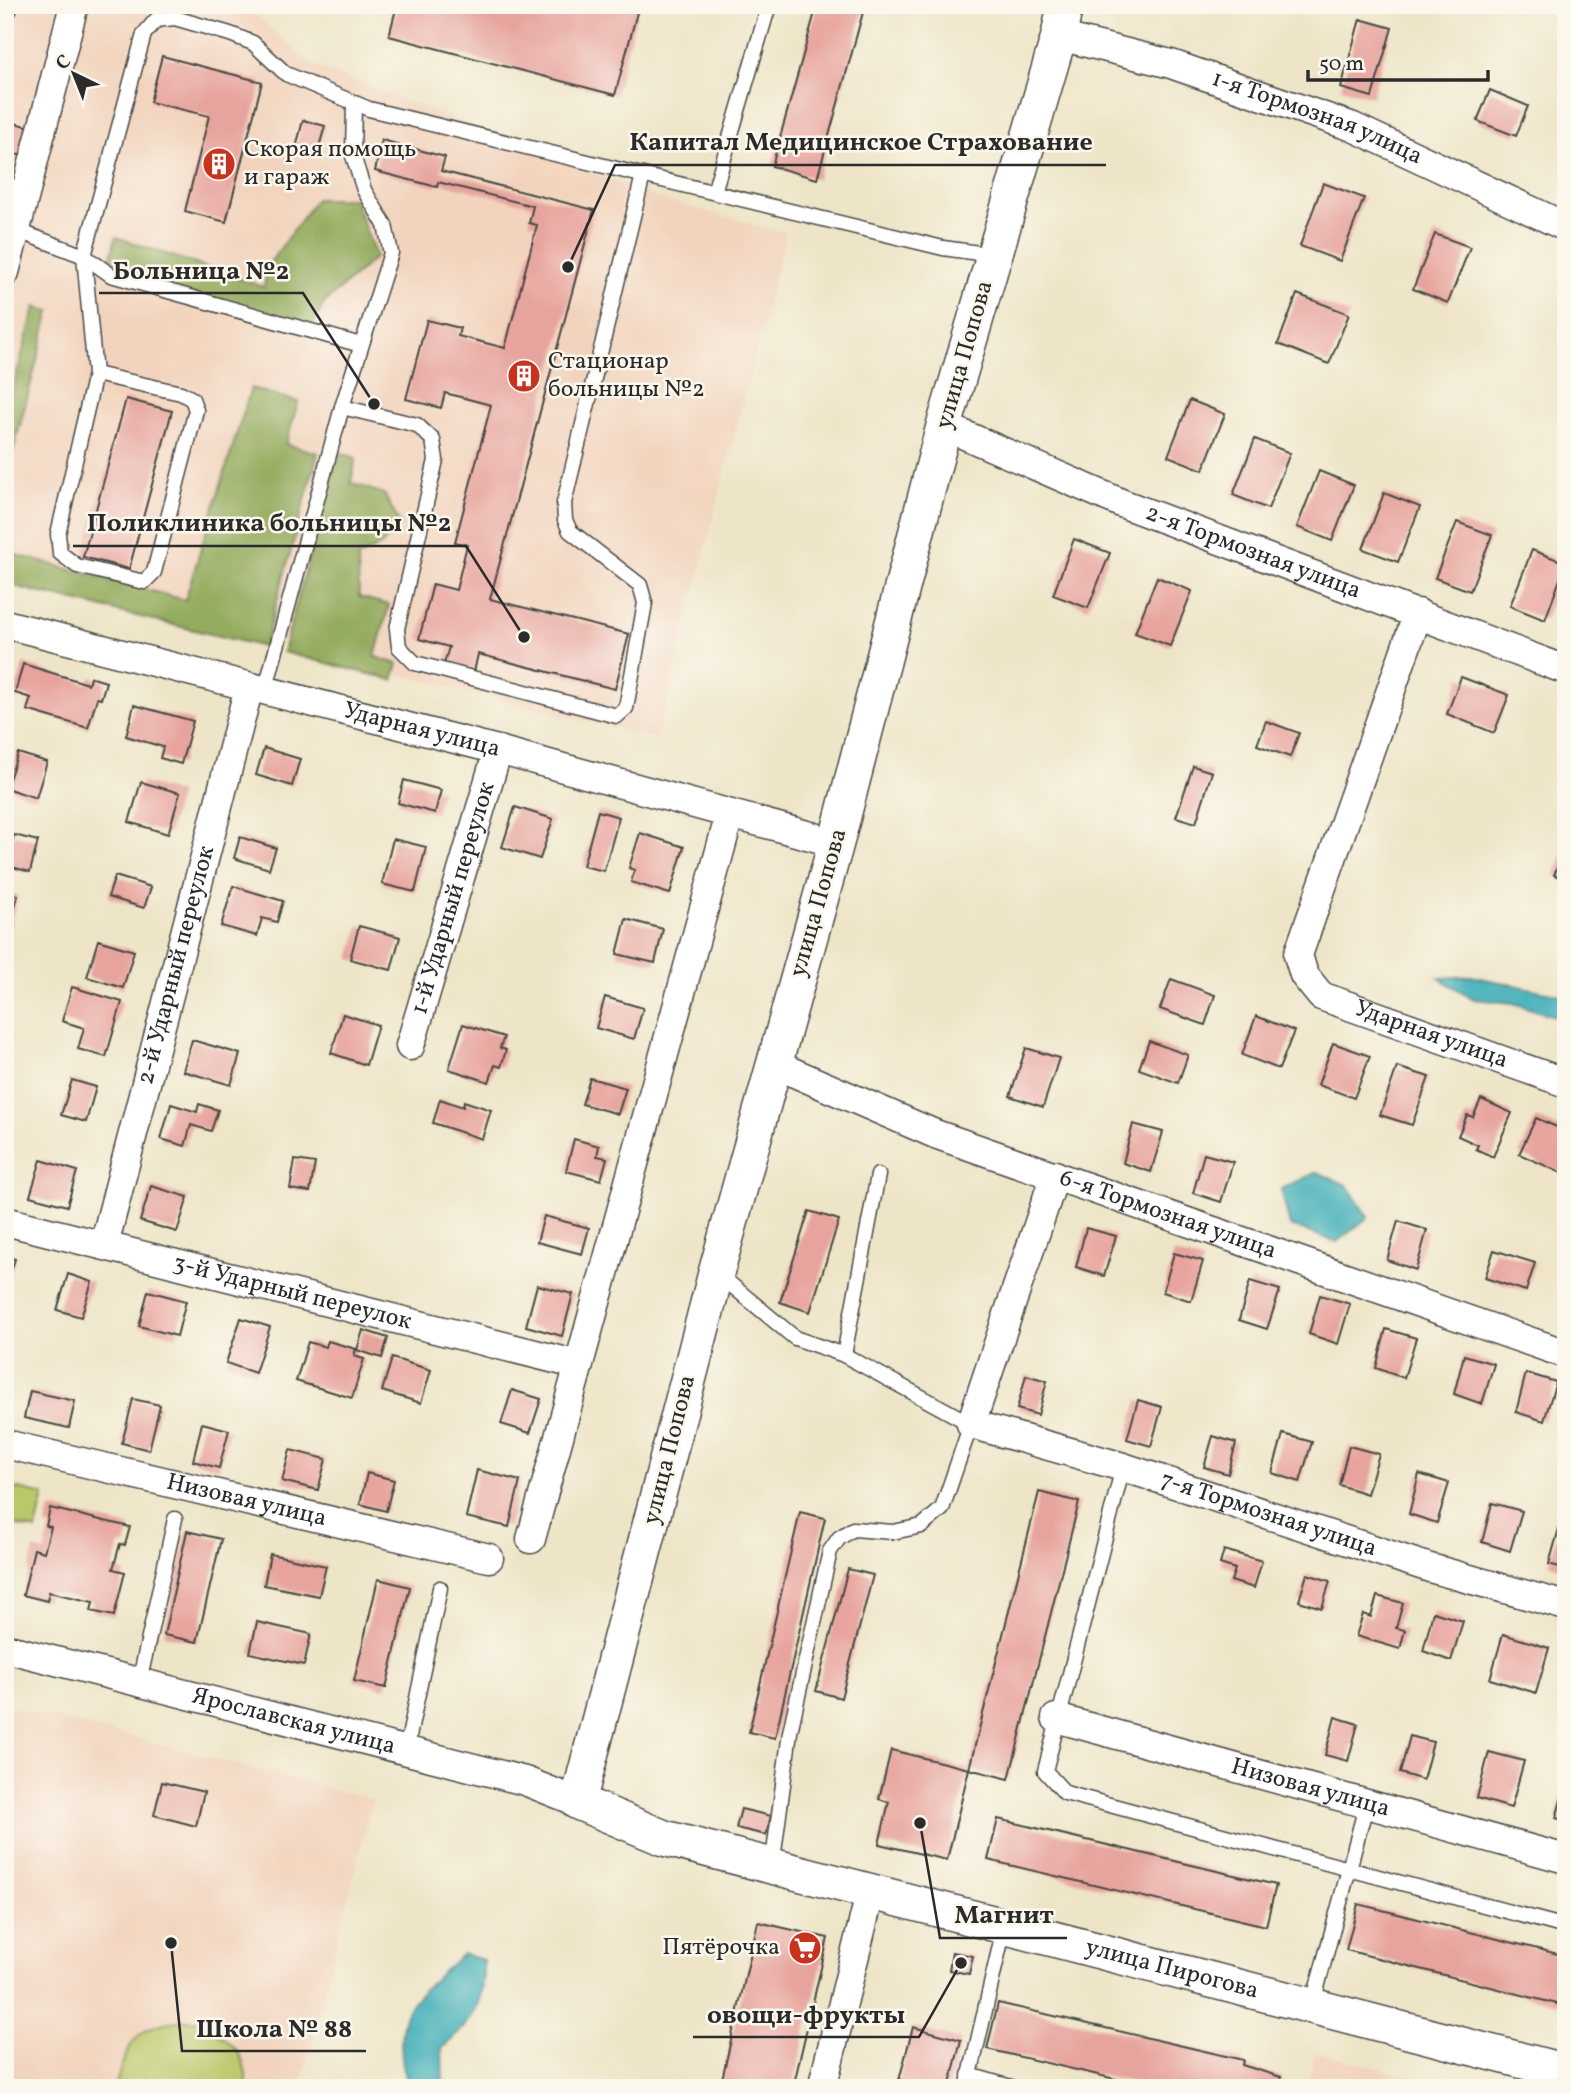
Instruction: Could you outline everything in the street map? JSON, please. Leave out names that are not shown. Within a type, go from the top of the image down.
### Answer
[{"type":"street","points":[[5,272],[16,230],[16,187],[74,5]]},
{"type":"street","name":"1-я Тормозная улица","points":[[1062,21],[1171,64],[1353,127],[1566,227]]},
{"type":"street","name":"улица Попова","points":[[578,1802],[716,1272],[836,843],[944,426],[1062,21]]},
{"type":"street","name":"2-я Тормозная улица","points":[[944,426],[1121,503],[1566,670]]},
{"type":"street","name":"Ударная улица","points":[[1418,613],[1298,955],[1304,975],[1321,996],[1566,1083]]},
{"type":"street","name":"Ударная улица","points":[[5,624],[498,750],[836,843]]},
{"type":"street","name":"2-й Ударный переулок","points":[[104,1245],[257,689]]},
{"type":"street","name":"1-й Ударный переулок","points":[[410,1046],[498,750]]},
{"type":"street","points":[[531,1539],[730,814]]},
{"type":"street","name":"6-я Тормозная улица","points":[[774,1064],[935,1134],[1566,1354]]},
{"type":"street","points":[[971,1424],[1055,1175]]},
{"type":"street","name":"3-й Ударный переулок","points":[[5,1221],[579,1365]]},
{"type":"street","name":"7-я Тормозная улица","points":[[971,1424],[1123,1467],[1430,1568],[1566,1606]]},
{"type":"street","name":"Низовая улица","points":[[5,1444],[489,1558]]},
{"type":"street","name":"Ярославская улица","points":[[5,1648],[525,1781],[578,1802]]},
{"type":"street","name":"Низовая улица","points":[[1056,1718],[1366,1806],[1566,1859]]},
{"type":"street","name":"улица Пирогова","points":[[578,1802],[664,1838],[870,1894],[1566,2072]]},
{"type":"street","points":[[822,2088],[870,1894]]},
{"type":"lane","points":[[5,18],[12,5]]},
{"type":"lane","points":[[714,192],[769,5]]},
{"type":"lane","points":[[95,374],[181,393],[192,399],[196,410],[154,572],[144,583],[77,566],[60,552],[58,534],[95,374],[84,256],[144,34],[156,20],[175,18],[253,43],[286,74],[355,103],[943,248],[993,255]]},
{"type":"lane","points":[[257,689],[391,253],[385,225],[364,190],[353,156],[355,103]]},
{"type":"lane","points":[[342,407],[417,425],[433,440],[436,460],[397,629],[399,647],[415,663],[617,716],[626,708],[645,603],[640,585],[570,531],[565,520],[564,503],[643,175]]},
{"type":"lane","points":[[16,230],[84,256],[111,275],[361,345]]},
{"type":"lane","points":[[844,1354],[878,1175]]},
{"type":"lane","points":[[716,1272],[795,1338],[844,1354],[971,1424],[942,1509],[922,1526],[892,1532],[853,1529],[839,1538],[830,1551],[790,1732],[772,1867]]},
{"type":"lane","points":[[1123,1467],[1056,1718],[1045,1772],[1065,1793],[1566,1927]]},
{"type":"lane","points":[[139,1683],[175,1519]]},
{"type":"lane","points":[[406,1751],[440,1588]]},
{"type":"lane","points":[[1312,2007],[1366,1806]]},
{"type":"lane","points":[[1004,1928],[968,2082],[1014,2088]]},
{"type":"shaded area","points":[[5,5],[245,5],[311,64],[658,198],[786,233],[657,739],[5,575]]},
{"type":"shaded area","points":[[5,1705],[373,1799],[300,2088],[5,2088]]},
{"type":"shaded area","points":[[1315,2052],[1379,2068],[1456,2088],[1306,2088]]},
{"type":"green space","points":[[316,199],[354,199],[376,257],[324,303],[311,328],[107,271],[116,237],[264,287],[267,267]]},
{"type":"green space","points":[[35,307],[50,311],[5,482],[5,418]]},
{"type":"green space","points":[[251,388],[298,402],[286,444],[318,453],[264,647],[5,584],[5,552],[185,600]]},
{"type":"green space","points":[[338,452],[356,458],[351,483],[384,494],[400,524],[381,546],[358,557],[359,597],[389,605],[375,657],[398,664],[393,680],[283,652]]},
{"type":"green space","points":[[14,1488],[44,1495],[36,1530],[6,1523]]},
{"type":"green space","points":[[198,2020],[226,2040],[240,2055],[246,2075],[246,2088],[115,2088],[126,2054],[141,2034],[164,2023]]},
{"type":"water","points":[[1471,976],[1566,996],[1566,1020],[1513,1003],[1474,999],[1439,978]]},
{"type":"water","points":[[1317,1172],[1347,1185],[1368,1217],[1337,1242],[1290,1226],[1281,1189]]},
{"type":"water","points":[[463,1954],[483,1960],[479,2000],[470,2020],[442,2048],[443,2088],[410,2088],[401,2046],[407,2012],[423,1990]]},
{"type":"building","points":[[397,5],[639,5],[615,95],[389,36]]},
{"type":"building","points":[[817,5],[865,5],[817,179],[772,166]]},
{"type":"building","points":[[1360,19],[1392,28],[1372,97],[1341,88]]},
{"type":"building","name":"Скорая помощь и гараж","points":[[162,56],[262,82],[226,222],[185,211],[209,116],[150,102]]},
{"type":"building","points":[[1490,90],[1528,106],[1516,136],[1477,121]]},
{"type":"building","points":[[303,120],[325,126],[317,154],[296,148]]},
{"type":"building","points":[[5,121],[35,128],[28,157],[5,152]]},
{"type":"building","points":[[382,140],[445,157],[441,171],[594,210],[490,599],[629,634],[615,689],[478,654],[474,672],[444,664],[449,647],[419,639],[433,584],[456,590],[467,545],[455,542],[491,405],[445,393],[441,408],[406,399],[427,320],[460,328],[458,336],[505,348],[537,225],[529,223],[533,206],[438,182],[437,187],[375,171]]},
{"type":"building","points":[[1323,183],[1364,198],[1340,261],[1300,246]]},
{"type":"building","points":[[1435,234],[1470,247],[1448,303],[1413,289]]},
{"type":"building","points":[[1297,294],[1349,314],[1329,364],[1278,344]]},
{"type":"building","points":[[126,399],[172,411],[129,569],[83,557]]},
{"type":"building","points":[[1190,400],[1225,414],[1203,470],[1168,456]]},
{"type":"building","points":[[1255,439],[1290,453],[1268,509],[1233,495]]},
{"type":"building","points":[[1319,471],[1354,485],[1332,541],[1297,527]]},
{"type":"building","points":[[1384,493],[1420,507],[1398,562],[1363,549]]},
{"type":"building","points":[[1457,522],[1492,535],[1470,591],[1435,578]]},
{"type":"building","points":[[1074,539],[1110,553],[1088,608],[1053,595]]},
{"type":"building","points":[[1532,550],[1566,563],[1545,620],[1510,606]]},
{"type":"building","points":[[1157,577],[1192,591],[1170,646],[1135,633]]},
{"type":"building","points":[[23,664],[88,684],[90,677],[106,682],[101,699],[97,698],[88,728],[27,710],[31,698],[15,693]]},
{"type":"building","points":[[1461,677],[1509,695],[1494,733],[1447,714]]},
{"type":"building","points":[[134,705],[193,721],[181,764],[160,758],[163,747],[126,736]]},
{"type":"building","points":[[1266,721],[1299,733],[1290,757],[1257,745]]},
{"type":"building","points":[[264,748],[300,759],[292,786],[256,775]]},
{"type":"building","points":[[18,753],[47,762],[36,798],[6,788]]},
{"type":"building","points":[[1193,766],[1212,772],[1196,823],[1176,817]]},
{"type":"building","points":[[404,780],[441,790],[435,813],[398,803]]},
{"type":"building","points":[[141,782],[180,793],[168,834],[129,822]]},
{"type":"building","points":[[515,807],[553,819],[540,859],[502,847]]},
{"type":"building","points":[[598,811],[619,817],[604,871],[583,866]]},
{"type":"building","points":[[640,833],[684,847],[670,894],[631,882],[635,870],[629,868]]},
{"type":"building","points":[[14,835],[38,841],[30,872],[5,865],[5,837],[13,839]]},
{"type":"building","points":[[240,837],[276,848],[269,869],[234,858]]},
{"type":"building","points":[[393,839],[426,847],[415,892],[382,884]]},
{"type":"building","points":[[1566,846],[1566,880],[1554,875]]},
{"type":"building","points":[[115,876],[151,887],[144,908],[108,897]]},
{"type":"building","points":[[233,886],[283,901],[277,922],[262,918],[257,936],[221,926]]},
{"type":"building","points":[[5,892],[18,895],[6,943],[5,943]]},
{"type":"building","points":[[626,919],[663,929],[655,963],[617,954]]},
{"type":"building","points":[[359,926],[400,937],[391,970],[350,959]]},
{"type":"building","points":[[98,940],[134,951],[123,988],[87,977]]},
{"type":"building","points":[[1171,979],[1215,995],[1205,1025],[1160,1009]]},
{"type":"building","points":[[72,987],[122,1002],[106,1057],[78,1049],[84,1028],[62,1021]]},
{"type":"building","points":[[605,997],[643,1008],[634,1039],[596,1028]]},
{"type":"building","points":[[343,1014],[378,1025],[366,1065],[331,1053]]},
{"type":"building","points":[[1256,1016],[1294,1031],[1279,1069],[1242,1055]]},
{"type":"building","points":[[463,1024],[504,1037],[500,1048],[506,1050],[501,1067],[495,1065],[489,1082],[449,1069]]},
{"type":"building","points":[[192,1040],[240,1054],[231,1085],[183,1071]]},
{"type":"building","points":[[1149,1041],[1188,1055],[1178,1083],[1139,1069]]},
{"type":"building","points":[[1333,1043],[1370,1056],[1354,1098],[1318,1085]]},
{"type":"building","points":[[1026,1048],[1059,1058],[1043,1107],[1010,1096]]},
{"type":"building","points":[[1397,1067],[1429,1077],[1412,1125],[1380,1115]]},
{"type":"building","points":[[590,1078],[626,1088],[618,1114],[582,1104]]},
{"type":"building","points":[[72,1080],[96,1087],[86,1122],[61,1115]]},
{"type":"building","points":[[440,1099],[463,1107],[464,1101],[491,1110],[482,1139],[433,1123]]},
{"type":"building","points":[[1481,1099],[1512,1113],[1493,1157],[1476,1149],[1478,1145],[1458,1136],[1467,1115],[1473,1117]]},
{"type":"building","points":[[171,1104],[197,1112],[199,1104],[218,1110],[211,1131],[191,1125],[185,1146],[161,1139]]},
{"type":"building","points":[[1536,1118],[1566,1131],[1566,1175],[1519,1154]]},
{"type":"building","points":[[1133,1124],[1163,1132],[1151,1172],[1123,1163]]},
{"type":"building","points":[[574,1139],[599,1146],[597,1156],[607,1158],[601,1180],[566,1171]]},
{"type":"building","points":[[1204,1154],[1233,1162],[1221,1202],[1193,1193]]},
{"type":"building","points":[[41,1160],[77,1171],[67,1206],[30,1196]]},
{"type":"building","points":[[295,1160],[315,1163],[310,1192],[290,1189]]},
{"type":"building","points":[[151,1186],[188,1197],[177,1232],[140,1221]]},
{"type":"building","points":[[809,1211],[839,1220],[810,1312],[780,1302]]},
{"type":"building","points":[[544,1216],[589,1228],[582,1254],[537,1242]]},
{"type":"building","points":[[1398,1221],[1427,1230],[1416,1270],[1387,1260]]},
{"type":"building","points":[[1086,1228],[1116,1236],[1104,1276],[1076,1267]]},
{"type":"building","points":[[1494,1250],[1535,1263],[1526,1291],[1485,1278]]},
{"type":"building","points":[[1174,1253],[1203,1261],[1191,1301],[1163,1292]]},
{"type":"building","points":[[5,1256],[15,1259],[6,1287],[5,1287]]},
{"type":"building","points":[[68,1274],[92,1282],[81,1317],[57,1310]]},
{"type":"building","points":[[1250,1281],[1280,1290],[1267,1329],[1239,1320]]},
{"type":"building","points":[[537,1285],[573,1294],[562,1336],[526,1326]]},
{"type":"building","points":[[148,1291],[186,1301],[177,1336],[139,1326]]},
{"type":"building","points":[[1320,1295],[1350,1304],[1338,1344],[1309,1334]]},
{"type":"building","points":[[241,1318],[270,1327],[255,1373],[226,1363]]},
{"type":"building","points":[[1386,1329],[1416,1338],[1404,1378],[1376,1368]]},
{"type":"building","points":[[363,1330],[388,1338],[382,1358],[357,1350]]},
{"type":"building","points":[[328,1341],[356,1349],[354,1356],[364,1359],[352,1398],[296,1381],[308,1342],[326,1347]]},
{"type":"building","points":[[1464,1355],[1494,1364],[1482,1404],[1454,1394]]},
{"type":"building","points":[[392,1358],[431,1370],[421,1403],[382,1391]]},
{"type":"building","points":[[1526,1373],[1556,1382],[1544,1421],[1516,1412]]},
{"type":"building","points":[[1026,1375],[1047,1381],[1038,1415],[1017,1409]]},
{"type":"building","points":[[512,1390],[541,1399],[530,1433],[501,1424]]},
{"type":"building","points":[[30,1391],[75,1401],[69,1428],[24,1418]]},
{"type":"building","points":[[133,1399],[160,1405],[149,1450],[122,1443]]},
{"type":"building","points":[[1138,1400],[1162,1407],[1151,1446],[1127,1439]]},
{"type":"building","points":[[202,1423],[229,1430],[219,1468],[193,1461]]},
{"type":"building","points":[[1283,1434],[1312,1442],[1300,1482],[1272,1473]]},
{"type":"building","points":[[1213,1436],[1236,1443],[1228,1474],[1204,1467]]},
{"type":"building","points":[[1349,1446],[1379,1454],[1367,1494],[1339,1485]]},
{"type":"building","points":[[290,1450],[326,1459],[318,1490],[282,1481]]},
{"type":"building","points":[[477,1470],[520,1481],[509,1527],[466,1517]]},
{"type":"building","points":[[367,1473],[394,1480],[386,1511],[360,1504]]},
{"type":"building","points":[[1419,1474],[1449,1483],[1437,1523],[1409,1514]]},
{"type":"building","points":[[1039,1492],[1079,1502],[1009,1779],[969,1769]]},
{"type":"building","points":[[1492,1503],[1522,1511],[1510,1551],[1482,1542]]},
{"type":"building","points":[[50,1508],[130,1527],[125,1545],[120,1544],[113,1569],[125,1572],[114,1616],[91,1611],[93,1602],[49,1592],[47,1601],[23,1595],[34,1549],[44,1552],[51,1527],[46,1526]]},
{"type":"building","points":[[800,1512],[825,1518],[775,1738],[749,1732]]},
{"type":"building","points":[[1560,1525],[1566,1527],[1566,1569],[1549,1564]]},
{"type":"building","points":[[187,1531],[221,1539],[197,1642],[164,1635]]},
{"type":"building","points":[[1224,1550],[1262,1561],[1254,1588],[1231,1581],[1235,1569],[1220,1564]]},
{"type":"building","points":[[270,1554],[326,1566],[319,1596],[264,1585]]},
{"type":"building","points":[[848,1569],[873,1575],[841,1698],[816,1691]]},
{"type":"building","points":[[1307,1574],[1330,1581],[1322,1608],[1299,1601]]},
{"type":"building","points":[[378,1579],[410,1587],[386,1688],[354,1681]]},
{"type":"building","points":[[1377,1596],[1403,1603],[1396,1628],[1405,1630],[1400,1649],[1356,1636],[1363,1614],[1371,1617]]},
{"type":"building","points":[[1433,1612],[1463,1621],[1451,1661],[1423,1651]]},
{"type":"building","points":[[257,1622],[311,1634],[304,1665],[250,1653]]},
{"type":"building","points":[[1503,1634],[1549,1648],[1536,1693],[1490,1679]]},
{"type":"building","points":[[1335,1717],[1358,1724],[1348,1761],[1325,1755]]},
{"type":"building","points":[[1410,1736],[1433,1742],[1423,1780],[1400,1773]]},
{"type":"building","points":[[891,1750],[969,1769],[947,1860],[879,1844],[889,1802],[879,1799]]},
{"type":"building","points":[[1489,1752],[1524,1761],[1511,1808],[1477,1798]]},
{"type":"building","points":[[162,1782],[204,1792],[196,1826],[154,1815]]},
{"type":"building","points":[[1566,1786],[1566,1821],[1556,1818]]},
{"type":"building","points":[[741,1809],[771,1816],[766,1835],[736,1828]]},
{"type":"building","points":[[998,1819],[1276,1885],[1266,1926],[988,1860]]},
{"type":"building","points":[[1358,1904],[1566,1956],[1565,2006],[1346,1950]]},
{"type":"building","points":[[758,1922],[828,1938],[793,2088],[720,2088]]},
{"type":"building","points":[[952,1952],[973,1956],[969,1974],[949,1970]]},
{"type":"building","points":[[998,2003],[1243,2060],[1242,2065],[1281,2077],[1278,2088],[1154,2088],[987,2049]]},
{"type":"building","points":[[913,2027],[961,2040],[949,2088],[897,2088]]},
{"type":"place","name":"Скорая помощь и гараж","points":[[219,164]]},
{"type":"place","name":"Капитал Медицинское Страхование","points":[[568,267]]},
{"type":"place","name":"Стационар больницы №2","points":[[524,376]]},
{"type":"place","name":"Больница №2","points":[[374,404]]},
{"type":"place","name":"Поликлиника больницы №2","points":[[524,637]]},
{"type":"place","name":"Магнит","points":[[920,1823]]},
{"type":"place","name":"Школа № 88","points":[[171,1943]]},
{"type":"place","name":"Пятёрочка","points":[[805,1948]]},
{"type":"place","name":"овощи-фрукты","points":[[961,1963]]}]
